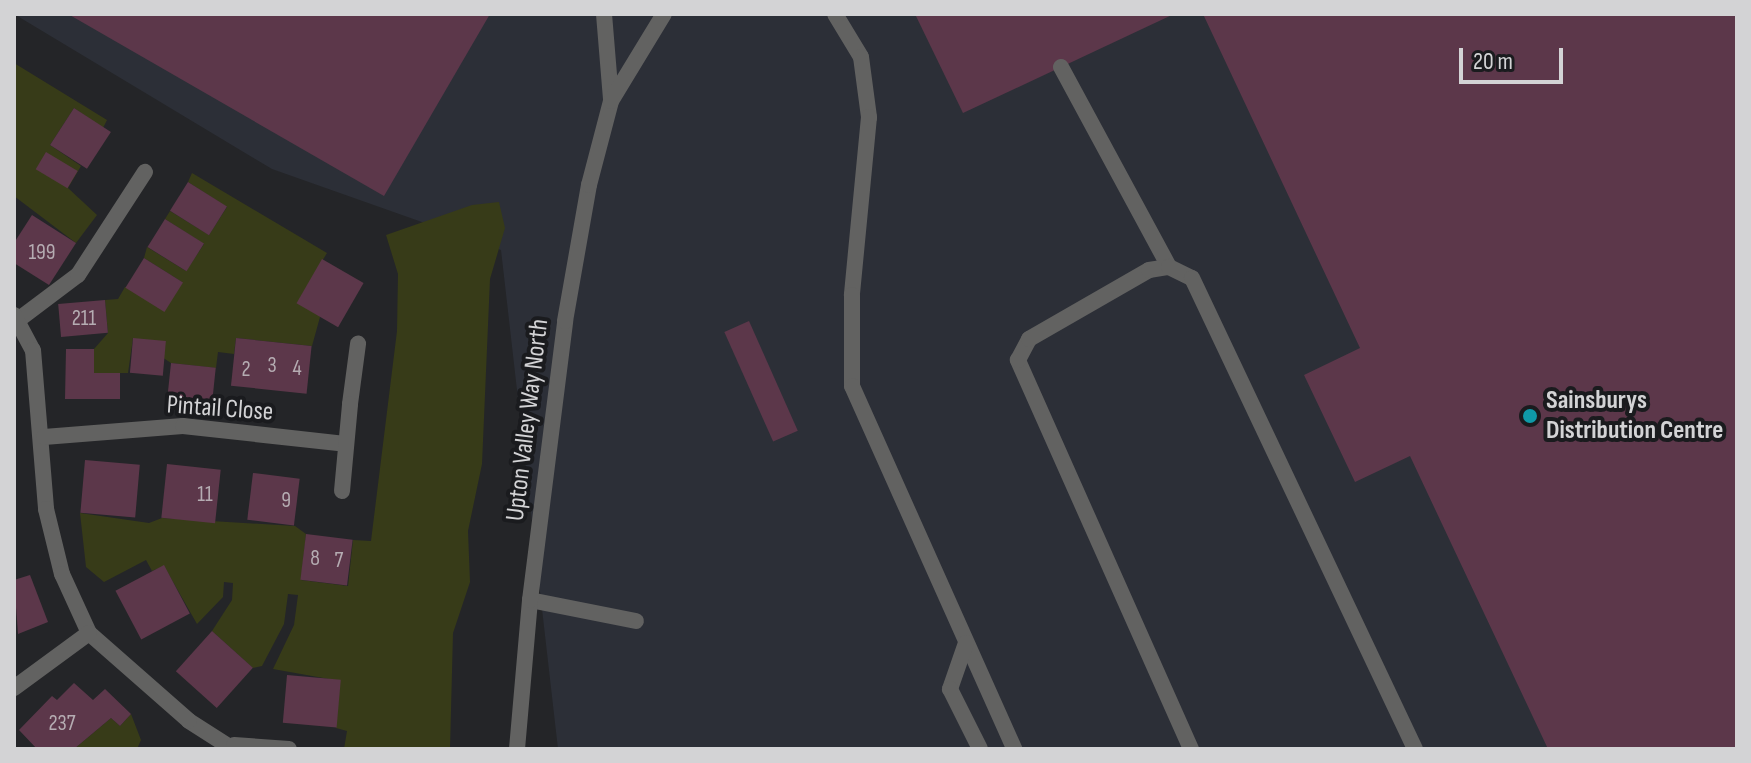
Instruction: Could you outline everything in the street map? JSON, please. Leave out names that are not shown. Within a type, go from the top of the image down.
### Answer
[{"type":"street","name":"Upton Valley Way North","points":[[604,14],[611,101]]},
{"type":"street","name":"Upton Valley Way North","points":[[517,749],[530,600],[565,321],[589,185],[611,101],[664,14]]},
{"type":"street","points":[[835,14],[861,57],[869,117],[852,295],[852,386],[1014,749]]},
{"type":"street","points":[[1061,67],[1169,267]]},
{"type":"street","points":[[145,172],[78,275],[16,317],[33,350],[44,437],[46,509],[62,574],[89,633],[189,721],[233,747],[289,749]]},
{"type":"street","points":[[1191,749],[1018,360],[1029,339],[1149,270],[1169,267],[1192,278],[1415,749]]},
{"type":"street","points":[[342,491],[358,344]]},
{"type":"street","name":"Pintail Close","points":[[44,437],[183,426],[345,444]]},
{"type":"street","points":[[530,600],[636,621]]},
{"type":"street","points":[[14,688],[89,633]]},
{"type":"street","points":[[966,643],[950,689],[980,749]]},
{"type":"shaded area","points":[[14,14],[1737,14],[1737,749],[558,749],[501,250],[272,169]]},
{"type":"green space","points":[[14,63],[107,120],[103,128],[74,108],[50,145],[81,166],[68,188],[97,215],[76,243],[14,196]]},
{"type":"green space","points":[[192,173],[327,253],[310,281],[320,317],[312,346],[236,338],[234,354],[218,352],[216,368],[171,363],[133,338],[128,373],[94,373],[94,349],[108,333],[105,300],[118,299],[125,287],[182,282],[144,258],[147,247],[186,271],[204,244],[165,219],[170,211],[209,235],[227,207],[188,182]]},
{"type":"green space","points":[[499,202],[505,228],[490,279],[482,464],[468,531],[470,582],[453,633],[450,749],[344,749],[347,731],[336,728],[340,681],[273,669],[294,625],[298,595],[288,594],[284,624],[262,666],[253,668],[212,631],[232,600],[233,583],[224,582],[223,597],[197,624],[164,566],[152,571],[146,560],[104,582],[86,567],[80,513],[149,523],[162,518],[295,526],[306,534],[301,580],[348,586],[353,540],[371,541],[397,331],[398,274],[386,235],[472,205]]},
{"type":"green space","points":[[131,714],[141,740],[137,749],[74,749],[111,718],[120,726]]},
{"type":"building","points":[[68,14],[490,14],[384,196]]},
{"type":"building","points":[[915,14],[1174,14],[963,113]]},
{"type":"building","name":"Sainsburys Distribution Centre","points":[[1203,14],[1737,14],[1737,749],[1548,749],[1410,456],[1355,482],[1304,375],[1360,348]]},
{"type":"building","points":[[74,108],[111,132],[87,169],[50,145]]},
{"type":"building","points":[[46,152],[78,171],[67,188],[36,169]]},
{"type":"building","points":[[188,182],[227,206],[209,235],[170,211]]},
{"type":"building","points":[[32,215],[76,243],[49,285],[14,263],[14,243]]},
{"type":"building","points":[[165,219],[204,243],[187,271],[148,247]]},
{"type":"building","points":[[144,258],[183,282],[164,312],[125,288]]},
{"type":"building","points":[[322,259],[364,283],[338,327],[296,303]]},
{"type":"building","points":[[105,300],[108,333],[61,337],[58,304]]},
{"type":"building","points":[[749,321],[798,431],[773,442],[724,332]]},
{"type":"building","points":[[133,338],[166,341],[163,376],[130,373]]},
{"type":"building","points":[[236,338],[312,346],[307,394],[231,386]]},
{"type":"building","points":[[66,349],[94,349],[94,373],[120,373],[120,399],[65,399]]},
{"type":"building","points":[[171,363],[216,368],[212,404],[167,399]]},
{"type":"building","points":[[85,460],[140,465],[135,518],[80,513]]},
{"type":"building","points":[[167,464],[221,470],[215,523],[161,518]]},
{"type":"building","points":[[253,473],[300,479],[294,525],[247,520]]},
{"type":"building","points":[[306,534],[353,540],[347,585],[300,580]]},
{"type":"building","points":[[164,565],[190,614],[141,639],[115,591]]},
{"type":"building","points":[[30,575],[48,622],[18,634],[14,580]]},
{"type":"building","points":[[212,631],[253,668],[217,708],[176,671]]},
{"type":"building","points":[[287,675],[341,680],[337,728],[283,723]]},
{"type":"building","points":[[74,683],[93,700],[105,689],[131,714],[120,726],[111,718],[74,749],[37,749],[19,730],[52,696],[57,700]]},
{"type":"place","name":"Sainsburys Distribution Centre","points":[[1530,416]]}]
